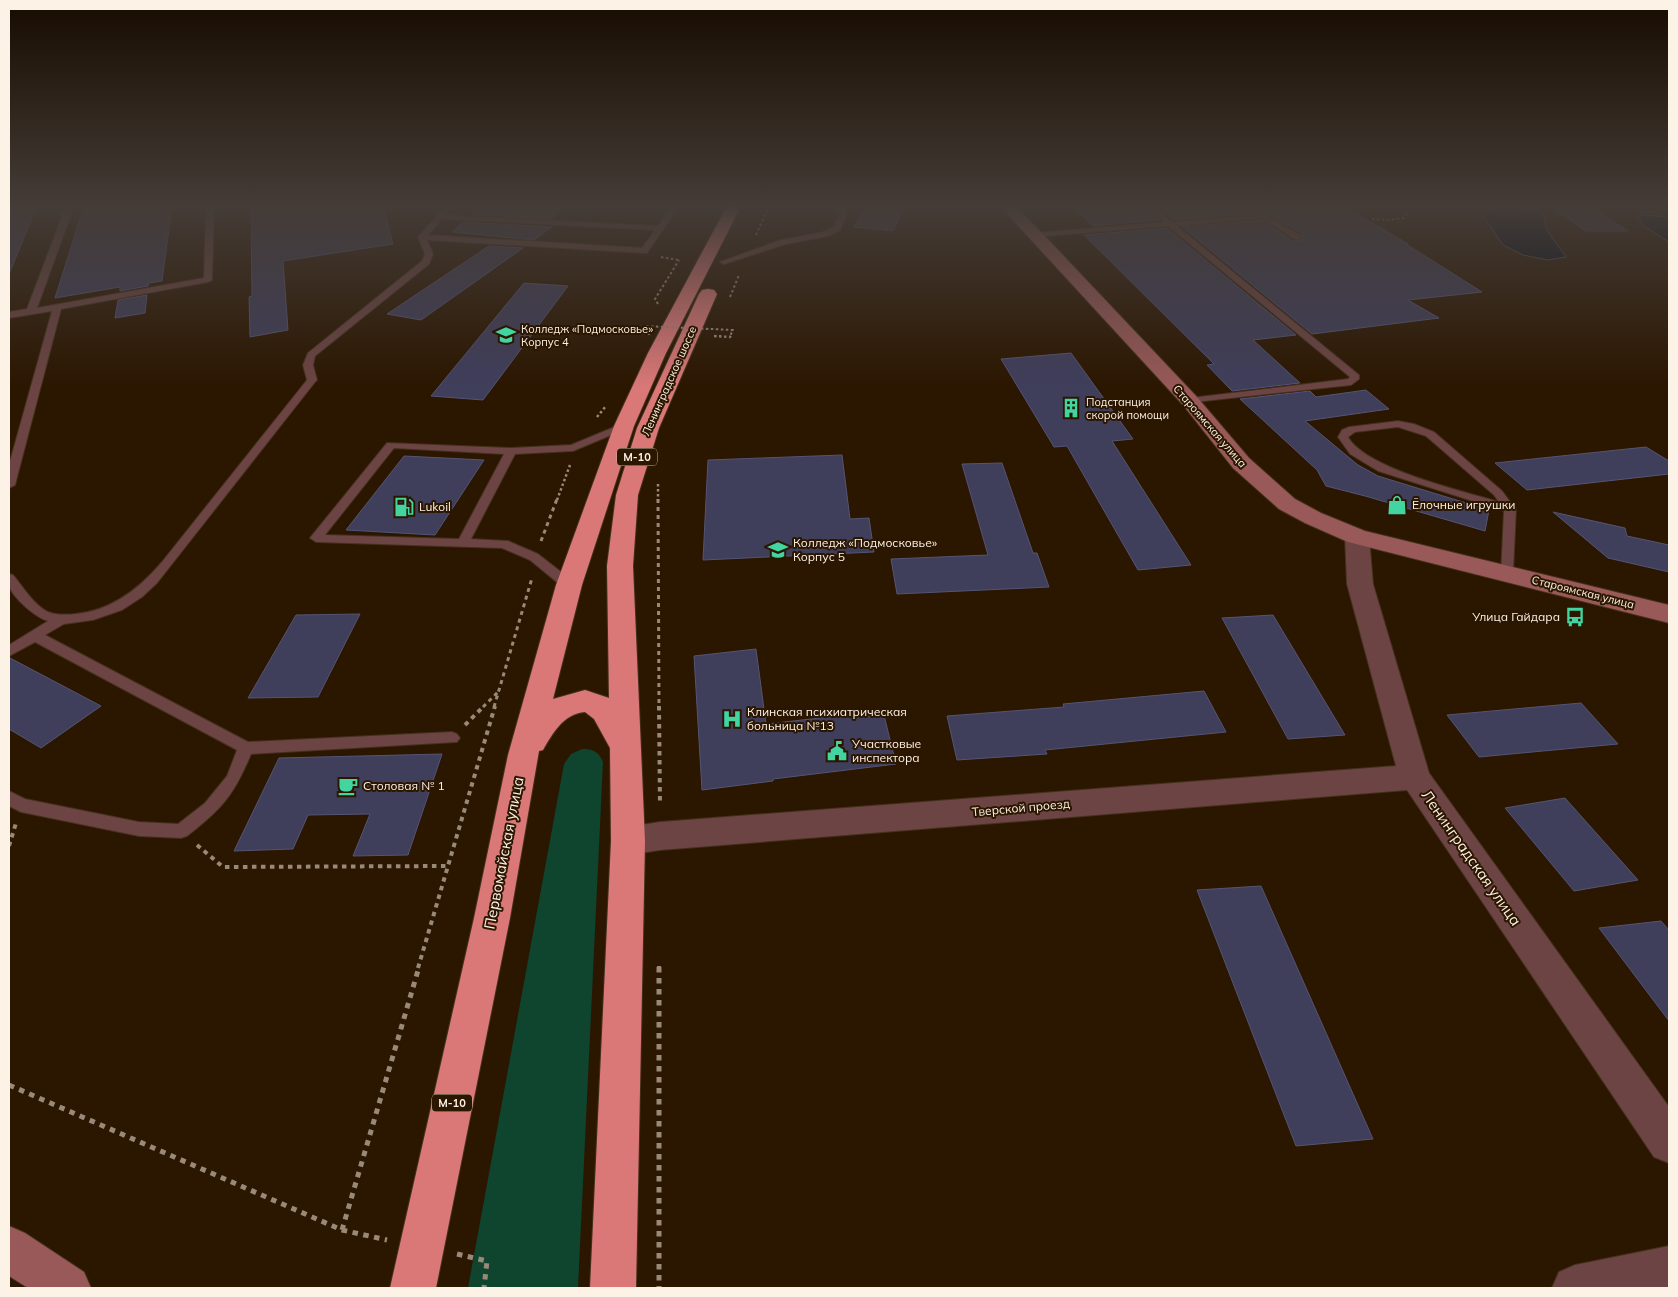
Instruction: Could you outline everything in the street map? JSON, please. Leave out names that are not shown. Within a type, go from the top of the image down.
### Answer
[{"type":"highway","name":"Ленинградское шоссе","points":[[624,426],[657,353],[707,267]]},
{"type":"highway","name":"Ленинградское шоссе","points":[[626,748],[620,566],[627,495],[637,458],[648,428],[679,355],[722,267]]},
{"type":"highway","name":"Первомайская улица","points":[[413,1288],[492,918],[523,754],[569,584],[624,426]]},
{"type":"highway","points":[[523,754],[550,716],[564,706],[581,701],[597,704],[607,715],[626,748]]},
{"type":"highway","name":"М-10","points":[[613,1288],[644,839],[626,748]]},
{"type":"street","name":"Староямская улица","points":[[1065,267],[1190,401],[1241,463],[1286,504],[1357,537],[1669,614]]},
{"type":"street","name":"Ленинградская улица","points":[[1357,537],[1360,584],[1415,777],[1669,1142]]},
{"type":"street","name":"Тверской проезд","points":[[644,839],[1415,777]]},
{"type":"street","points":[[9,1250],[68,1288]]},
{"type":"street","points":[[1575,1288],[1669,1269]]},
{"type":"lane","points":[[31,312],[48,267]]},
{"type":"lane","points":[[9,315],[208,280],[208,267]]},
{"type":"lane","points":[[9,578],[42,616],[60,620],[89,617],[112,609],[137,595],[154,579],[312,380],[308,365],[311,355],[420,267]]},
{"type":"lane","points":[[1190,401],[1351,382],[1356,377],[1222,267]]},
{"type":"lane","points":[[9,485],[57,307]]},
{"type":"lane","points":[[1507,573],[1510,509],[1498,494],[1430,434],[1421,429],[1398,424],[1353,429],[1346,432],[1343,437],[1346,444],[1382,469],[1510,509]]},
{"type":"lane","points":[[569,584],[534,557],[504,544],[316,538],[391,445],[511,451],[573,448],[624,426]]},
{"type":"lane","points":[[462,542],[511,451]]},
{"type":"lane","points":[[9,651],[60,620]]},
{"type":"lane","points":[[35,636],[246,748],[452,738]]},
{"type":"lane","points":[[9,798],[21,804],[139,829],[181,831],[211,808],[233,779],[246,748]]},
{"type":"path","points":[[729,301],[742,267]]},
{"type":"path","points":[[650,334],[640,333],[644,326],[733,330],[730,338],[714,336]]},
{"type":"path","points":[[712,342],[718,327]]},
{"type":"path","points":[[644,839],[658,474]]},
{"type":"path","points":[[452,738],[499,692]]},
{"type":"path","points":[[181,831],[223,867],[448,866]]},
{"type":"path","points":[[659,960],[659,1288]]},
{"type":"path","points":[[9,1085],[342,1230],[487,1261],[484,1288]]},
{"type":"green space","points":[[582,749],[595,751],[603,762],[578,1288],[468,1288],[564,764],[571,754]]},
{"type":"building","points":[[65,267],[164,267],[162,281],[149,283],[148,286],[120,291],[120,287],[55,298]]},
{"type":"building","points":[[252,267],[283,267],[288,330],[250,337],[249,297],[252,296]]},
{"type":"building","points":[[458,267],[497,267],[421,320],[387,314]]},
{"type":"building","points":[[1116,267],[1213,267],[1296,335],[1253,340],[1300,383],[1232,391],[1207,365],[1214,364]]},
{"type":"building","points":[[1230,267],[1442,267],[1482,292],[1408,300],[1439,318],[1312,334]]},
{"type":"building","points":[[524,283],[568,286],[483,400],[431,396]]},
{"type":"building","points":[[147,295],[145,313],[115,318],[118,300]]},
{"type":"building","points":[[1071,353],[1133,439],[1112,441],[1191,565],[1138,570],[1067,446],[1054,447],[1001,359]]},
{"type":"building","points":[[1366,390],[1389,409],[1305,421],[1358,465],[1378,476],[1489,510],[1485,531],[1326,486],[1317,470],[1240,399],[1310,391],[1316,397]]},
{"type":"building","points":[[1646,447],[1669,461],[1669,474],[1527,490],[1495,463]]},
{"type":"building","points":[[842,455],[850,519],[869,518],[874,552],[703,560],[708,460]]},
{"type":"building","points":[[404,456],[484,460],[435,535],[346,530]]},
{"type":"building","points":[[1002,463],[1033,553],[1037,553],[1049,587],[897,594],[891,559],[988,555],[962,464]]},
{"type":"building","points":[[1553,512],[1625,528],[1627,536],[1669,545],[1669,572],[1608,558]]},
{"type":"building","points":[[360,614],[318,697],[248,698],[296,615]]},
{"type":"building","points":[[1273,615],[1345,735],[1288,739],[1222,618]]},
{"type":"building","points":[[756,649],[766,724],[883,711],[896,764],[702,790],[694,656]]},
{"type":"building","points":[[9,658],[101,706],[41,748],[9,729]]},
{"type":"building","points":[[1204,691],[1226,732],[1045,750],[1047,754],[957,760],[947,716],[1064,707],[1063,704]]},
{"type":"building","points":[[1581,703],[1618,744],[1479,757],[1447,715]]},
{"type":"building","name":"Столовая № 1","points":[[442,754],[408,855],[353,856],[370,814],[308,815],[293,849],[234,851],[279,758]]},
{"type":"building","points":[[1565,798],[1638,880],[1574,891],[1505,808]]},
{"type":"building","points":[[1261,886],[1373,1139],[1296,1146],[1197,890]]},
{"type":"building","points":[[1661,921],[1669,930],[1669,1021],[1599,928]]},
{"type":"place","name":"Колледж «Подмосковье» Корпус 4","points":[[506,335]]},
{"type":"place","name":"Подстанция скорой помощи","points":[[1071,408]]},
{"type":"place","name":"Ёлочные игрушки","points":[[1397,505]]},
{"type":"place","name":"Lukoil","points":[[404,507]]},
{"type":"place","name":"Колледж «Подмосковье» Корпус 5","points":[[778,550]]},
{"type":"place","name":"Улица Гайдара","points":[[1575,617]]},
{"type":"place","name":"Клинская психиатрическая больница №13","points":[[732,719]]},
{"type":"place","name":"Участковые инспектора","points":[[837,751]]},
{"type":"place","name":"Столовая № 1","points":[[348,786]]}]
